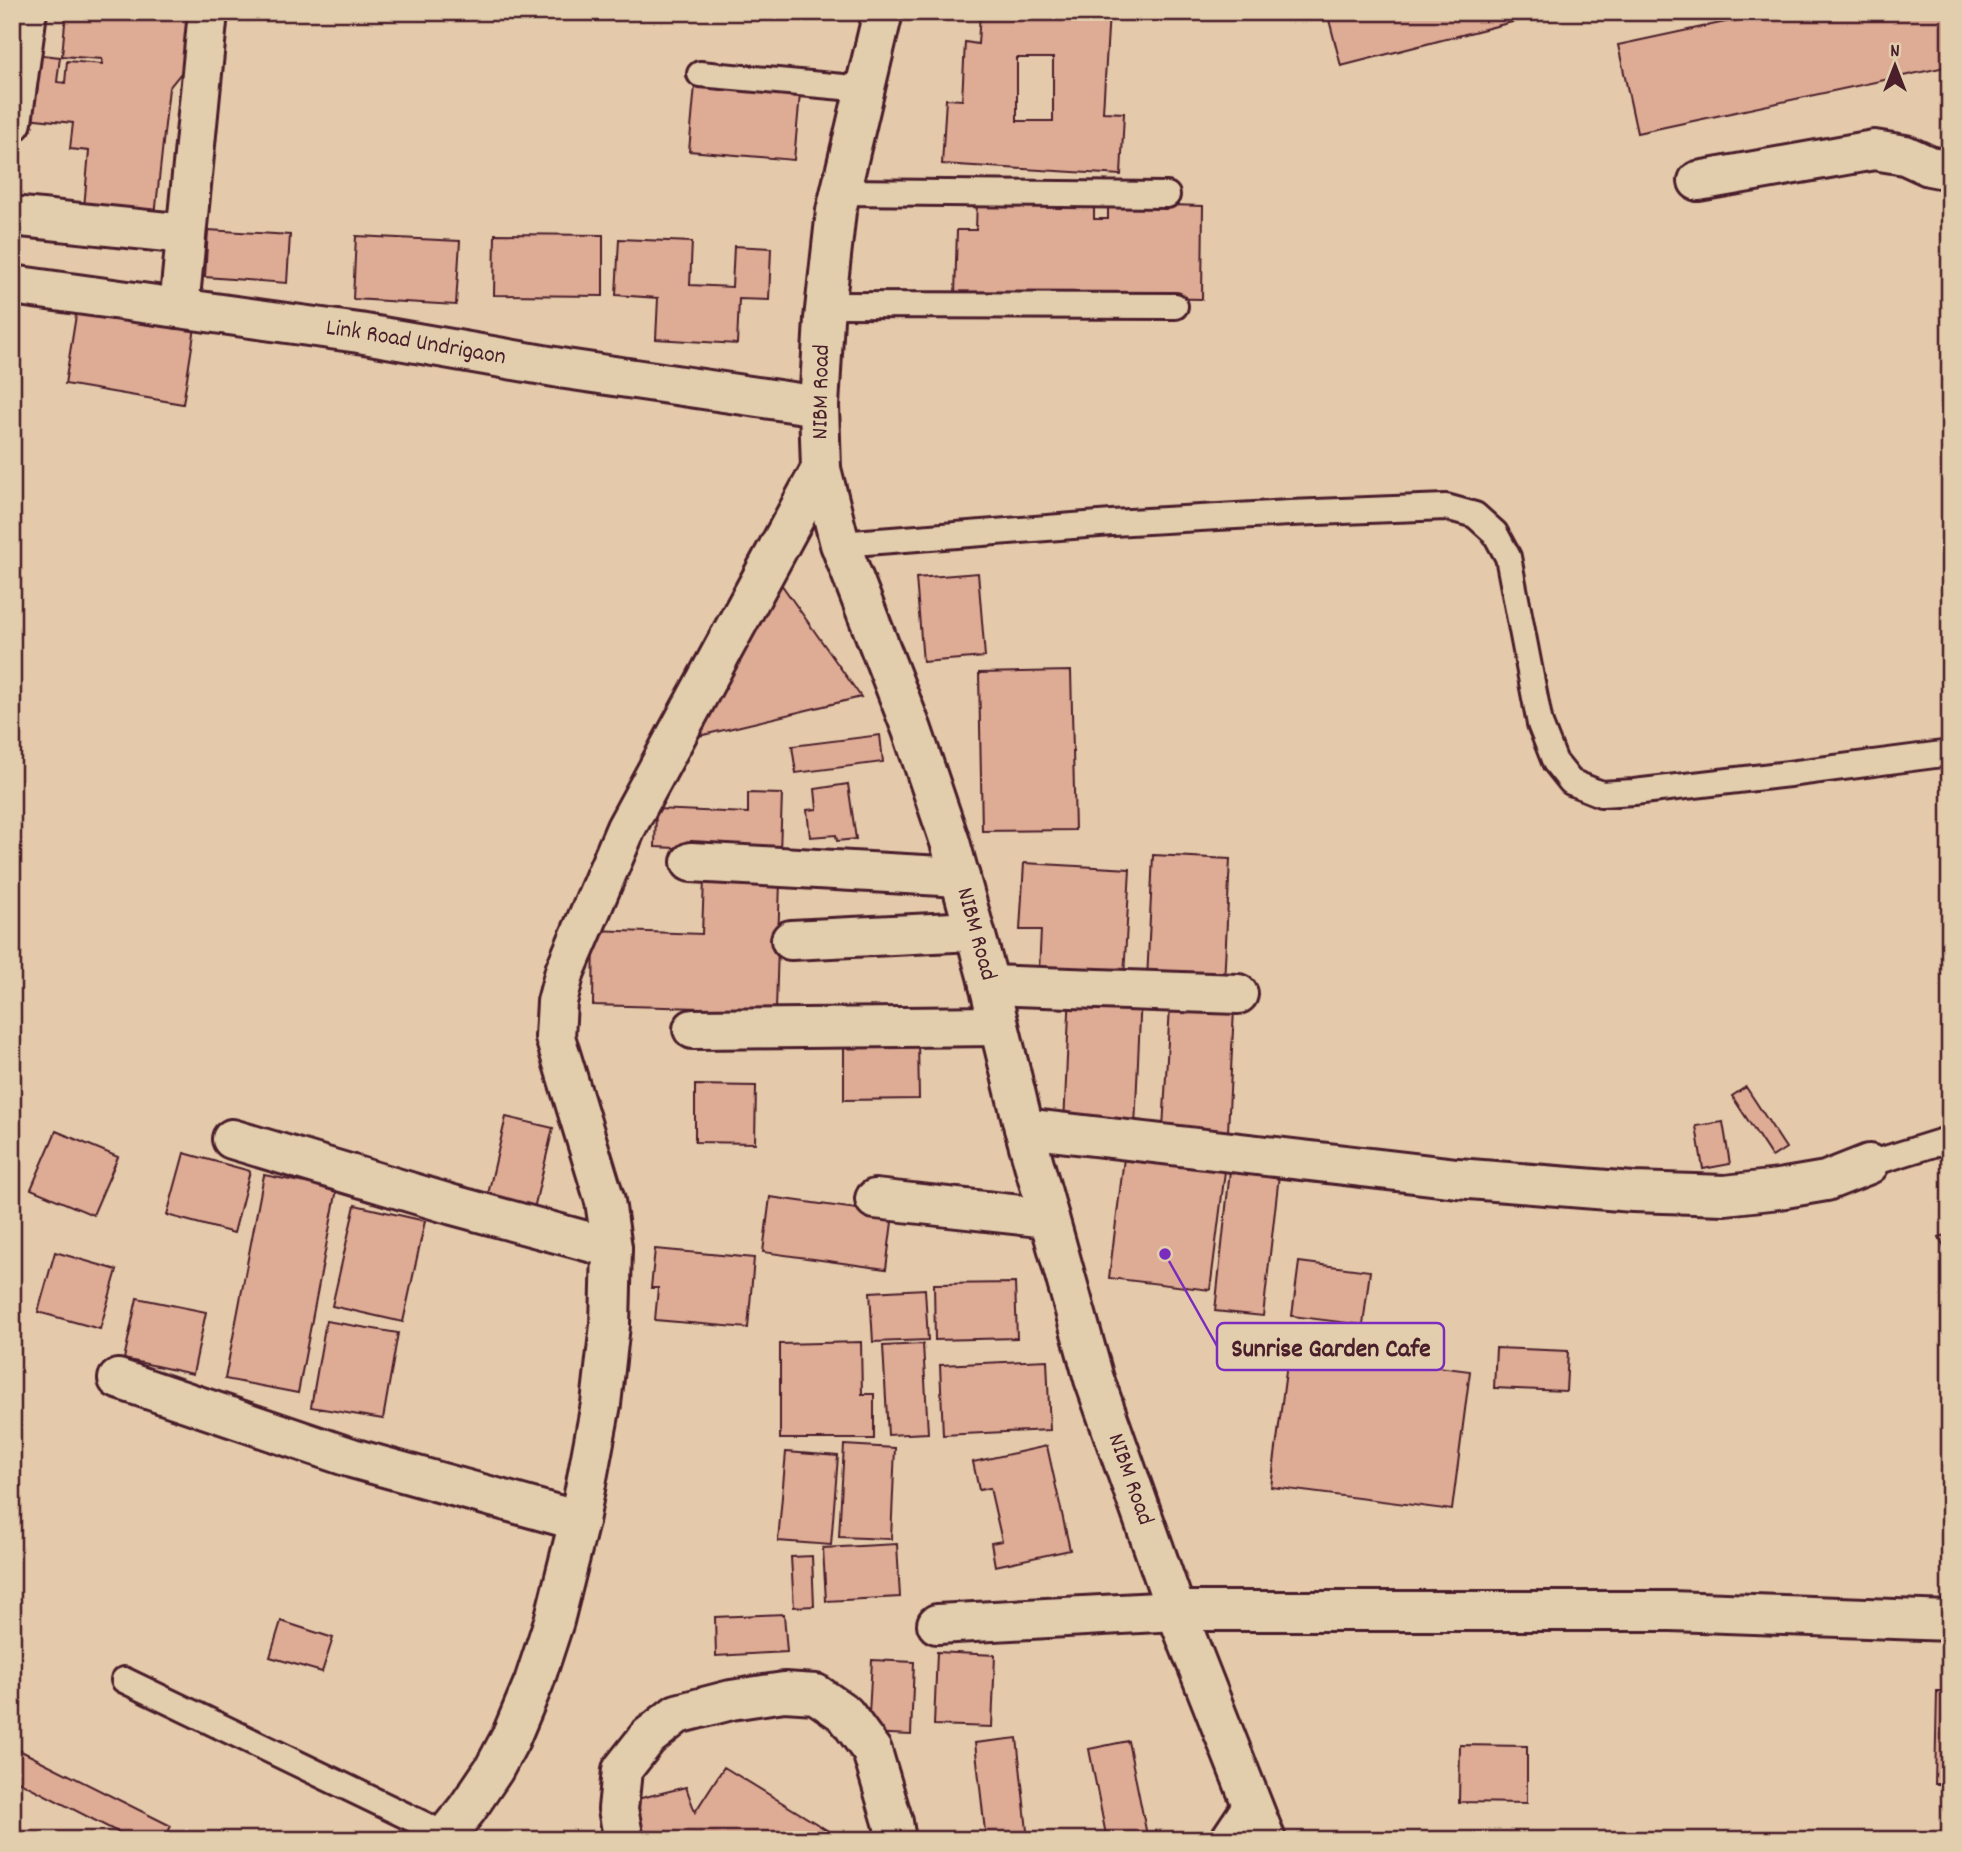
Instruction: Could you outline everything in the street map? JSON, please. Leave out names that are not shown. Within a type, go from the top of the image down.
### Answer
[{"type":"street","points":[[12,122],[27,12]]},
{"type":"street","points":[[179,308],[208,12]]},
{"type":"street","name":"NIBM Road","points":[[883,12],[836,211],[819,406],[821,469],[840,544],[912,730],[950,842],[1024,1128],[1094,1379],[1176,1611],[1259,1823]]},
{"type":"street","points":[[1698,181],[1874,150],[1950,170]]},
{"type":"street","points":[[12,216],[186,234]]},
{"type":"street","name":"Link Road Undrigaon","points":[[12,285],[359,333],[566,369],[819,406]]},
{"type":"street","points":[[444,1837],[467,1810],[494,1769],[534,1682],[554,1622],[579,1521],[601,1404],[610,1325],[612,1248],[605,1201],[555,1037],[557,1002],[562,981],[626,828],[821,469]]},
{"type":"street","points":[[691,862],[960,877]]},
{"type":"street","points":[[791,940],[974,931]]},
{"type":"street","points":[[989,985],[1238,994]]},
{"type":"street","points":[[693,1029],[999,1026]]},
{"type":"street","points":[[1024,1128],[1457,1178],[1633,1192],[1725,1195],[1779,1189],[1826,1181],[1869,1164]]},
{"type":"street","points":[[232,1139],[453,1205],[612,1248]]},
{"type":"street","points":[[875,1199],[1049,1218]]},
{"type":"street","points":[[118,1379],[352,1458],[579,1521]]},
{"type":"street","points":[[937,1624],[1176,1611],[1671,1611],[1950,1621]]},
{"type":"street","points":[[624,1840],[618,1809],[622,1770],[648,1737],[677,1714],[731,1700],[784,1692],[816,1694],[845,1714],[872,1751],[896,1840]]},
{"type":"street","points":[[1230,1840],[1259,1823]]},
{"type":"lane","points":[[701,74],[865,89]]},
{"type":"lane","points":[[840,192],[1167,195]]},
{"type":"lane","points":[[826,305],[1175,306]]},
{"type":"lane","points":[[840,544],[1112,523],[1446,507],[1475,515],[1495,533],[1508,557],[1540,724],[1555,762],[1572,782],[1601,794],[1634,792],[1950,753]]},
{"type":"lane","points":[[1869,1164],[1950,1139]]},
{"type":"lane","points":[[124,1680],[444,1837]]},
{"type":"building","points":[[66,12],[200,12],[197,53],[169,88],[155,216],[84,208],[89,151],[70,149],[73,123],[27,118],[33,54],[60,57],[57,82],[65,83],[67,61],[102,64],[102,59],[62,56]]},
{"type":"building","points":[[980,12],[1109,12],[1103,112],[1124,113],[1121,175],[942,164],[946,99],[962,100],[965,42],[978,44]],"holes":[[[1017,58],[1053,58],[1053,121],[1017,121]]]},
{"type":"building","points":[[1327,12],[1551,12],[1341,66]]},
{"type":"building","points":[[1772,12],[1950,12],[1950,66],[1637,133],[1618,45]]},
{"type":"building","points":[[695,85],[800,94],[794,160],[689,151]]},
{"type":"building","points":[[977,197],[1094,206],[1094,219],[1108,219],[1108,207],[1136,208],[1136,204],[1203,206],[1202,299],[955,295],[957,230],[976,230]]},
{"type":"building","points":[[208,230],[290,235],[287,283],[205,277]]},
{"type":"building","points":[[495,234],[603,235],[603,296],[494,295]]},
{"type":"building","points":[[356,236],[460,241],[456,305],[353,299]]},
{"type":"building","points":[[619,239],[692,242],[690,285],[732,287],[734,246],[771,248],[769,300],[739,299],[737,344],[656,339],[658,298],[616,295]]},
{"type":"building","points":[[77,309],[195,327],[183,404],[65,384]]},
{"type":"building","points":[[978,573],[985,657],[923,662],[916,578]]},
{"type":"building","points":[[774,574],[861,697],[699,736]]},
{"type":"building","points":[[1071,671],[1075,830],[982,831],[979,673]]},
{"type":"building","points":[[880,735],[883,762],[796,773],[792,746]]},
{"type":"building","points":[[848,784],[856,839],[837,841],[836,835],[810,837],[807,810],[817,809],[815,789]]},
{"type":"building","points":[[748,793],[782,794],[780,853],[655,847],[656,809],[748,813]]},
{"type":"building","points":[[1153,855],[1230,859],[1224,984],[1147,980]]},
{"type":"building","points":[[1024,863],[1130,869],[1124,977],[1039,972],[1041,930],[1020,930]]},
{"type":"building","points":[[704,879],[780,881],[776,1010],[593,1005],[594,930],[702,934]]},
{"type":"building","points":[[1070,991],[1141,995],[1135,1128],[1064,1125]]},
{"type":"building","points":[[1170,1006],[1234,1009],[1228,1132],[1163,1129]]},
{"type":"building","points":[[844,1039],[918,1039],[919,1099],[844,1100]]},
{"type":"building","points":[[695,1085],[756,1086],[755,1143],[695,1142]]},
{"type":"building","points":[[1746,1087],[1786,1148],[1772,1157],[1732,1096]]},
{"type":"building","points":[[506,1117],[553,1128],[533,1213],[486,1203]]},
{"type":"building","points":[[1723,1122],[1730,1164],[1703,1169],[1696,1126]]},
{"type":"building","points":[[56,1131],[118,1157],[93,1215],[31,1189]]},
{"type":"building","points":[[184,1153],[250,1171],[234,1233],[167,1215]]},
{"type":"building","points":[[1124,1158],[1225,1171],[1210,1290],[1109,1278]]},
{"type":"building","points":[[1230,1170],[1279,1175],[1263,1316],[1215,1311]]},
{"type":"building","points":[[264,1175],[337,1189],[298,1393],[225,1379]]},
{"type":"building","points":[[770,1197],[893,1214],[886,1269],[763,1252]]},
{"type":"building","points":[[355,1205],[425,1221],[403,1322],[332,1306]]},
{"type":"building","points":[[1950,1234],[1950,1259],[1939,1237]]},
{"type":"building","points":[[655,1249],[754,1258],[748,1328],[655,1320],[658,1288],[651,1288]]},
{"type":"building","points":[[55,1252],[117,1270],[100,1329],[38,1312]]},
{"type":"building","points":[[1299,1262],[1370,1271],[1363,1325],[1292,1316]]},
{"type":"building","points":[[1015,1283],[1017,1338],[935,1340],[934,1284]]},
{"type":"building","points":[[925,1289],[928,1340],[873,1342],[870,1292]]},
{"type":"building","points":[[137,1298],[206,1312],[193,1374],[124,1359]]},
{"type":"building","points":[[326,1321],[398,1333],[383,1419],[311,1407]]},
{"type":"building","points":[[861,1342],[862,1394],[874,1394],[874,1439],[780,1439],[780,1344]]},
{"type":"building","points":[[923,1344],[928,1433],[888,1435],[883,1346]]},
{"type":"building","points":[[1289,1348],[1470,1371],[1452,1510],[1271,1487]]},
{"type":"building","points":[[1496,1348],[1568,1351],[1566,1391],[1494,1388]]},
{"type":"building","points":[[1047,1360],[1050,1430],[943,1435],[940,1365]]},
{"type":"building","points":[[844,1445],[895,1448],[891,1539],[839,1537]]},
{"type":"building","points":[[1047,1446],[1070,1550],[995,1566],[991,1543],[1002,1541],[990,1488],[979,1490],[973,1462]]},
{"type":"building","points":[[786,1452],[838,1456],[831,1545],[778,1541]]},
{"type":"building","points":[[897,1544],[900,1597],[826,1601],[823,1548]]},
{"type":"building","points":[[812,1556],[814,1606],[794,1607],[791,1557]]},
{"type":"building","points":[[784,1614],[787,1652],[716,1656],[715,1617]]},
{"type":"building","points":[[281,1621],[333,1638],[322,1672],[270,1657]]},
{"type":"building","points":[[937,1652],[995,1655],[992,1727],[934,1725]]},
{"type":"building","points":[[872,1660],[914,1662],[911,1735],[868,1733]]},
{"type":"building","points":[[1937,1691],[1950,1691],[1950,1784],[1935,1784]]},
{"type":"building","points":[[1017,1738],[1028,1840],[986,1840],[975,1743]]},
{"type":"building","points":[[1128,1741],[1148,1840],[1107,1840],[1089,1749]]},
{"type":"building","points":[[1460,1745],[1527,1746],[1527,1803],[1459,1802]]},
{"type":"building","points":[[13,1747],[171,1826],[164,1840],[133,1840],[12,1778]]},
{"type":"building","points":[[724,1767],[843,1840],[635,1840],[629,1801],[686,1787],[695,1812]]},
{"type":"place","name":"Sunrise Garden Cafe","points":[[1165,1254]]}]
